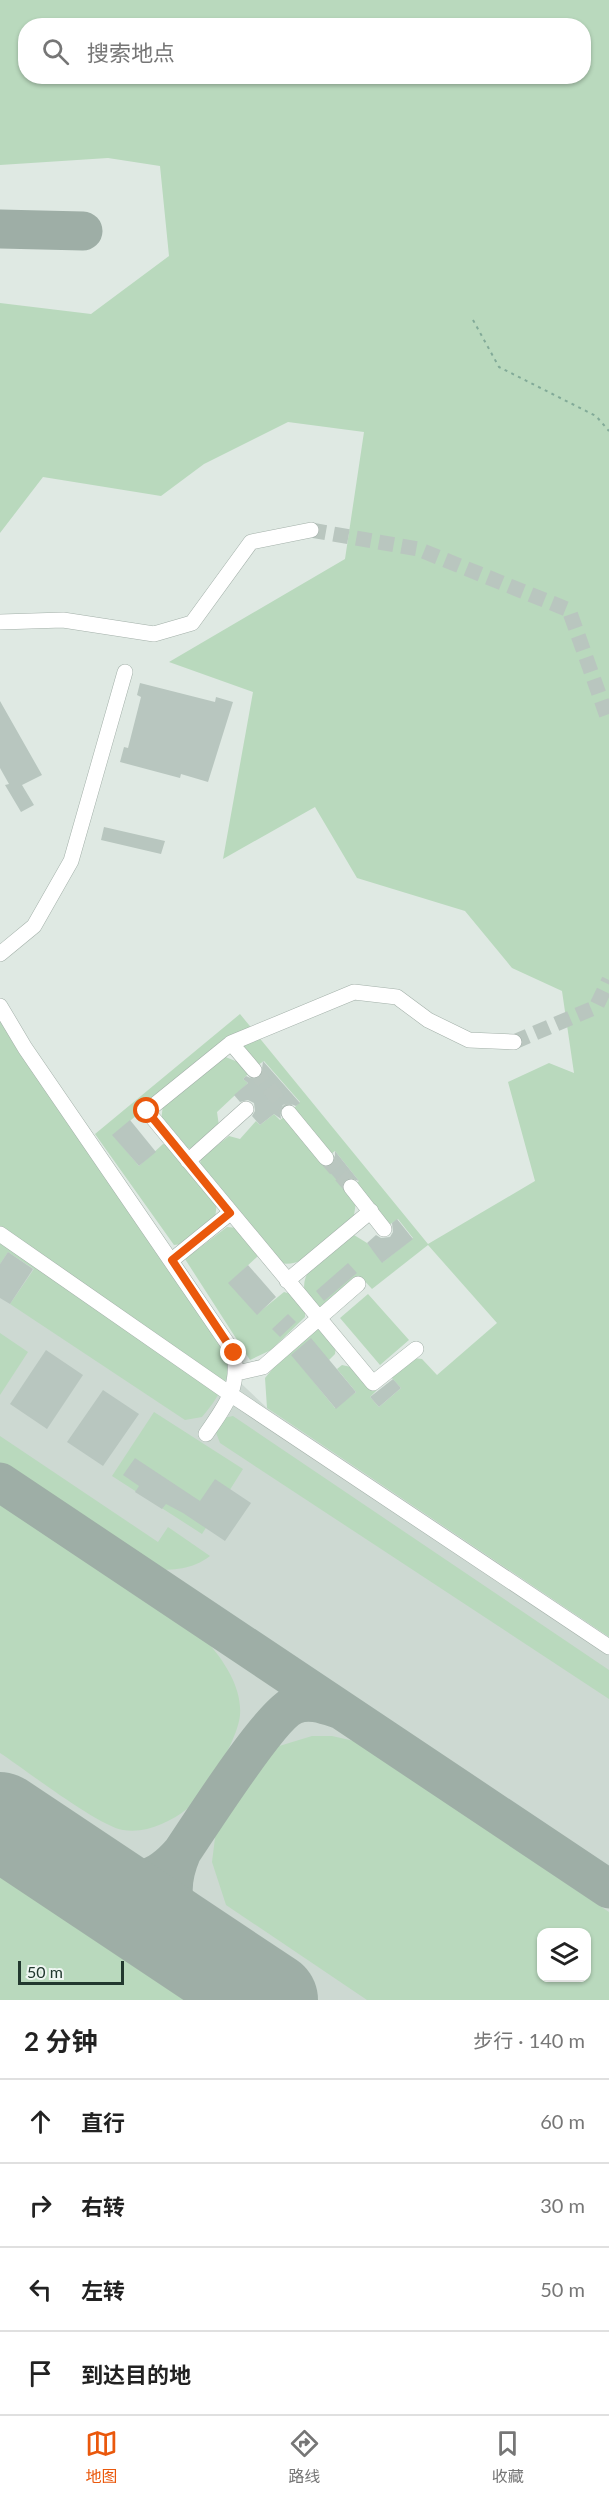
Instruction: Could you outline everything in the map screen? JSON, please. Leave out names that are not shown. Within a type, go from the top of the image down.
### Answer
[{"type":"street","points":[[0,622],[63,620],[154,634],[192,623],[251,542],[311,530]]},
{"type":"street","points":[[0,954],[34,926],[71,861],[125,672]]},
{"type":"street","points":[[416,1349],[374,1383],[318,1319],[147,1111],[231,1043],[354,992],[397,997],[428,1020],[469,1040],[514,1042]]},
{"type":"street","points":[[0,1006],[25,1048],[234,1353],[237,1373],[230,1394],[206,1434]]},
{"type":"street","points":[[231,1043],[254,1070]]},
{"type":"street","points":[[188,1161],[246,1109]]},
{"type":"street","points":[[289,1113],[327,1158]]},
{"type":"street","points":[[351,1187],[384,1229]]},
{"type":"street","points":[[287,1281],[371,1211]]},
{"type":"street","points":[[172,1260],[230,1213]]},
{"type":"street","points":[[0,1234],[230,1394],[609,1647]]},
{"type":"street","points":[[237,1373],[262,1367],[358,1284]]},
{"type":"path","points":[[473,320],[499,368],[596,416],[609,431]]},
{"type":"shaded area","points":[[0,1214],[230,1373],[267,1408],[609,1637],[609,2000],[0,2000]]},
{"type":"green space","points":[[0,0],[609,0],[609,1637],[267,1408],[265,1378],[284,1355],[316,1329],[324,1331],[336,1346],[335,1354],[329,1360],[292,1355],[335,1408],[356,1392],[337,1369],[342,1365],[351,1367],[377,1390],[370,1397],[379,1407],[401,1388],[391,1377],[414,1358],[422,1359],[437,1375],[497,1323],[428,1245],[372,1289],[361,1277],[322,1311],[305,1294],[304,1284],[312,1267],[319,1259],[354,1235],[367,1243],[383,1262],[413,1238],[398,1219],[389,1225],[356,1183],[359,1181],[335,1151],[331,1154],[294,1108],[300,1102],[264,1061],[258,1065],[233,1035],[113,1135],[139,1166],[163,1144],[170,1146],[217,1202],[215,1219],[182,1244],[174,1245],[95,1134],[240,1014],[428,1244],[535,1181],[508,1082],[549,1063],[574,1073],[562,991],[512,968],[465,911],[357,878],[315,807],[223,859],[253,692],[169,662],[345,559],[364,432],[288,422],[204,464],[161,496],[43,477],[0,533],[0,303],[91,314],[169,256],[160,166],[108,158],[0,165]]},
{"type":"green space","points":[[0,1006],[234,1353],[222,1388],[202,1417],[185,1420],[10,1304],[34,1269],[8,1252],[0,1264]]},
{"type":"green space","points":[[223,1056],[238,1062],[249,1073],[243,1079],[248,1083],[217,1112],[219,1126],[191,1149],[184,1147],[161,1121],[163,1105]]},
{"type":"green space","points":[[274,1114],[280,1120],[284,1117],[356,1202],[353,1222],[309,1257],[290,1264],[280,1263],[200,1164],[201,1158],[229,1136],[240,1139],[256,1121],[260,1125]]},
{"type":"green space","points":[[227,1227],[238,1228],[258,1252],[258,1256],[229,1283],[257,1314],[284,1292],[294,1295],[305,1310],[305,1317],[271,1350],[250,1360],[185,1259]]},
{"type":"green space","points":[[368,1294],[409,1340],[380,1365],[340,1318]]},
{"type":"green space","points":[[0,1333],[28,1352],[0,1395]]},
{"type":"green space","points":[[154,1412],[243,1469],[202,1534],[112,1476]]},
{"type":"green space","points":[[233,1416],[609,1670],[609,1699],[220,1443],[215,1430],[223,1418]]},
{"type":"green space","points":[[0,1436],[158,1542],[168,1527],[210,1556],[189,1567],[152,1570],[0,1468]]},
{"type":"green space","points":[[0,1504],[210,1645],[232,1677],[240,1705],[234,1738],[212,1779],[195,1802],[173,1818],[149,1829],[132,1831],[112,1826],[80,1808],[0,1753]]},
{"type":"green space","points":[[312,1736],[332,1736],[354,1741],[609,1912],[609,2000],[367,2000],[226,1905],[212,1862],[216,1830],[221,1817],[262,1759],[276,1747]]},
{"type":"green space","points":[[0,1873],[189,2000],[0,2000]]},
{"type":"building","points":[[140,683],[215,702],[216,697],[233,702],[208,782],[181,774],[180,778],[120,762],[124,747],[128,748],[141,697],[137,695]]},
{"type":"building","points":[[0,701],[42,775],[22,785],[34,805],[21,812],[5,785],[9,784],[0,768]]},
{"type":"building","points":[[104,827],[165,841],[161,854],[101,840]]},
{"type":"building","points":[[263,1061],[300,1103],[296,1106],[288,1103],[283,1105],[280,1110],[281,1119],[274,1114],[260,1125],[252,1116],[255,1111],[254,1103],[248,1100],[240,1102],[234,1095],[248,1083],[243,1079],[246,1076],[255,1080],[261,1077]]},
{"type":"building","points":[[130,1120],[156,1152],[139,1166],[112,1135]]},
{"type":"building","points":[[335,1151],[359,1181],[349,1178],[342,1186],[326,1168],[335,1162]]},
{"type":"building","points":[[397,1219],[413,1239],[382,1263],[367,1243],[376,1235],[381,1238],[390,1237],[393,1232],[392,1223]]},
{"type":"building","points":[[8,1252],[33,1269],[10,1304],[0,1298],[0,1264]]},
{"type":"building","points":[[348,1263],[357,1273],[324,1301],[316,1291]]},
{"type":"building","points":[[248,1265],[276,1297],[257,1315],[228,1283]]},
{"type":"building","points":[[288,1314],[296,1322],[280,1337],[272,1329]]},
{"type":"building","points":[[311,1338],[356,1392],[336,1409],[291,1355]]},
{"type":"building","points":[[46,1350],[83,1375],[47,1429],[10,1404]]},
{"type":"building","points":[[393,1379],[401,1388],[379,1407],[370,1397]]},
{"type":"building","points":[[103,1390],[139,1414],[103,1466],[67,1442]]},
{"type":"building","points":[[135,1458],[200,1501],[215,1479],[251,1503],[225,1541],[183,1513],[166,1504],[162,1509],[135,1492],[139,1486],[123,1475]]},
{"type":"taxiway","points":[[0,229],[83,231]]},
{"type":"taxiway","points":[[0,1482],[609,1889]]},
{"type":"taxiway","points":[[214,1963],[192,1937],[177,1913],[173,1886],[182,1852],[236,1772],[283,1713],[294,1705],[305,1702],[338,1709]]},
{"type":"taxiway","points":[[75,1871],[120,1880],[145,1879],[157,1874],[182,1852]]},
{"type":"runway","points":[[0,1820],[270,2000]]},
{"type":"tunnel","points":[[311,530],[418,549],[569,610],[609,722]]},
{"type":"tunnel","points":[[514,1042],[596,1007],[609,980]]},
{"type":"tunnel","points":[[254,1070],[289,1113]]},
{"type":"tunnel","points":[[326,1158],[351,1187]]},
{"type":"route","points":[[147,1111],[230,1213],[172,1260],[234,1353]]}]
